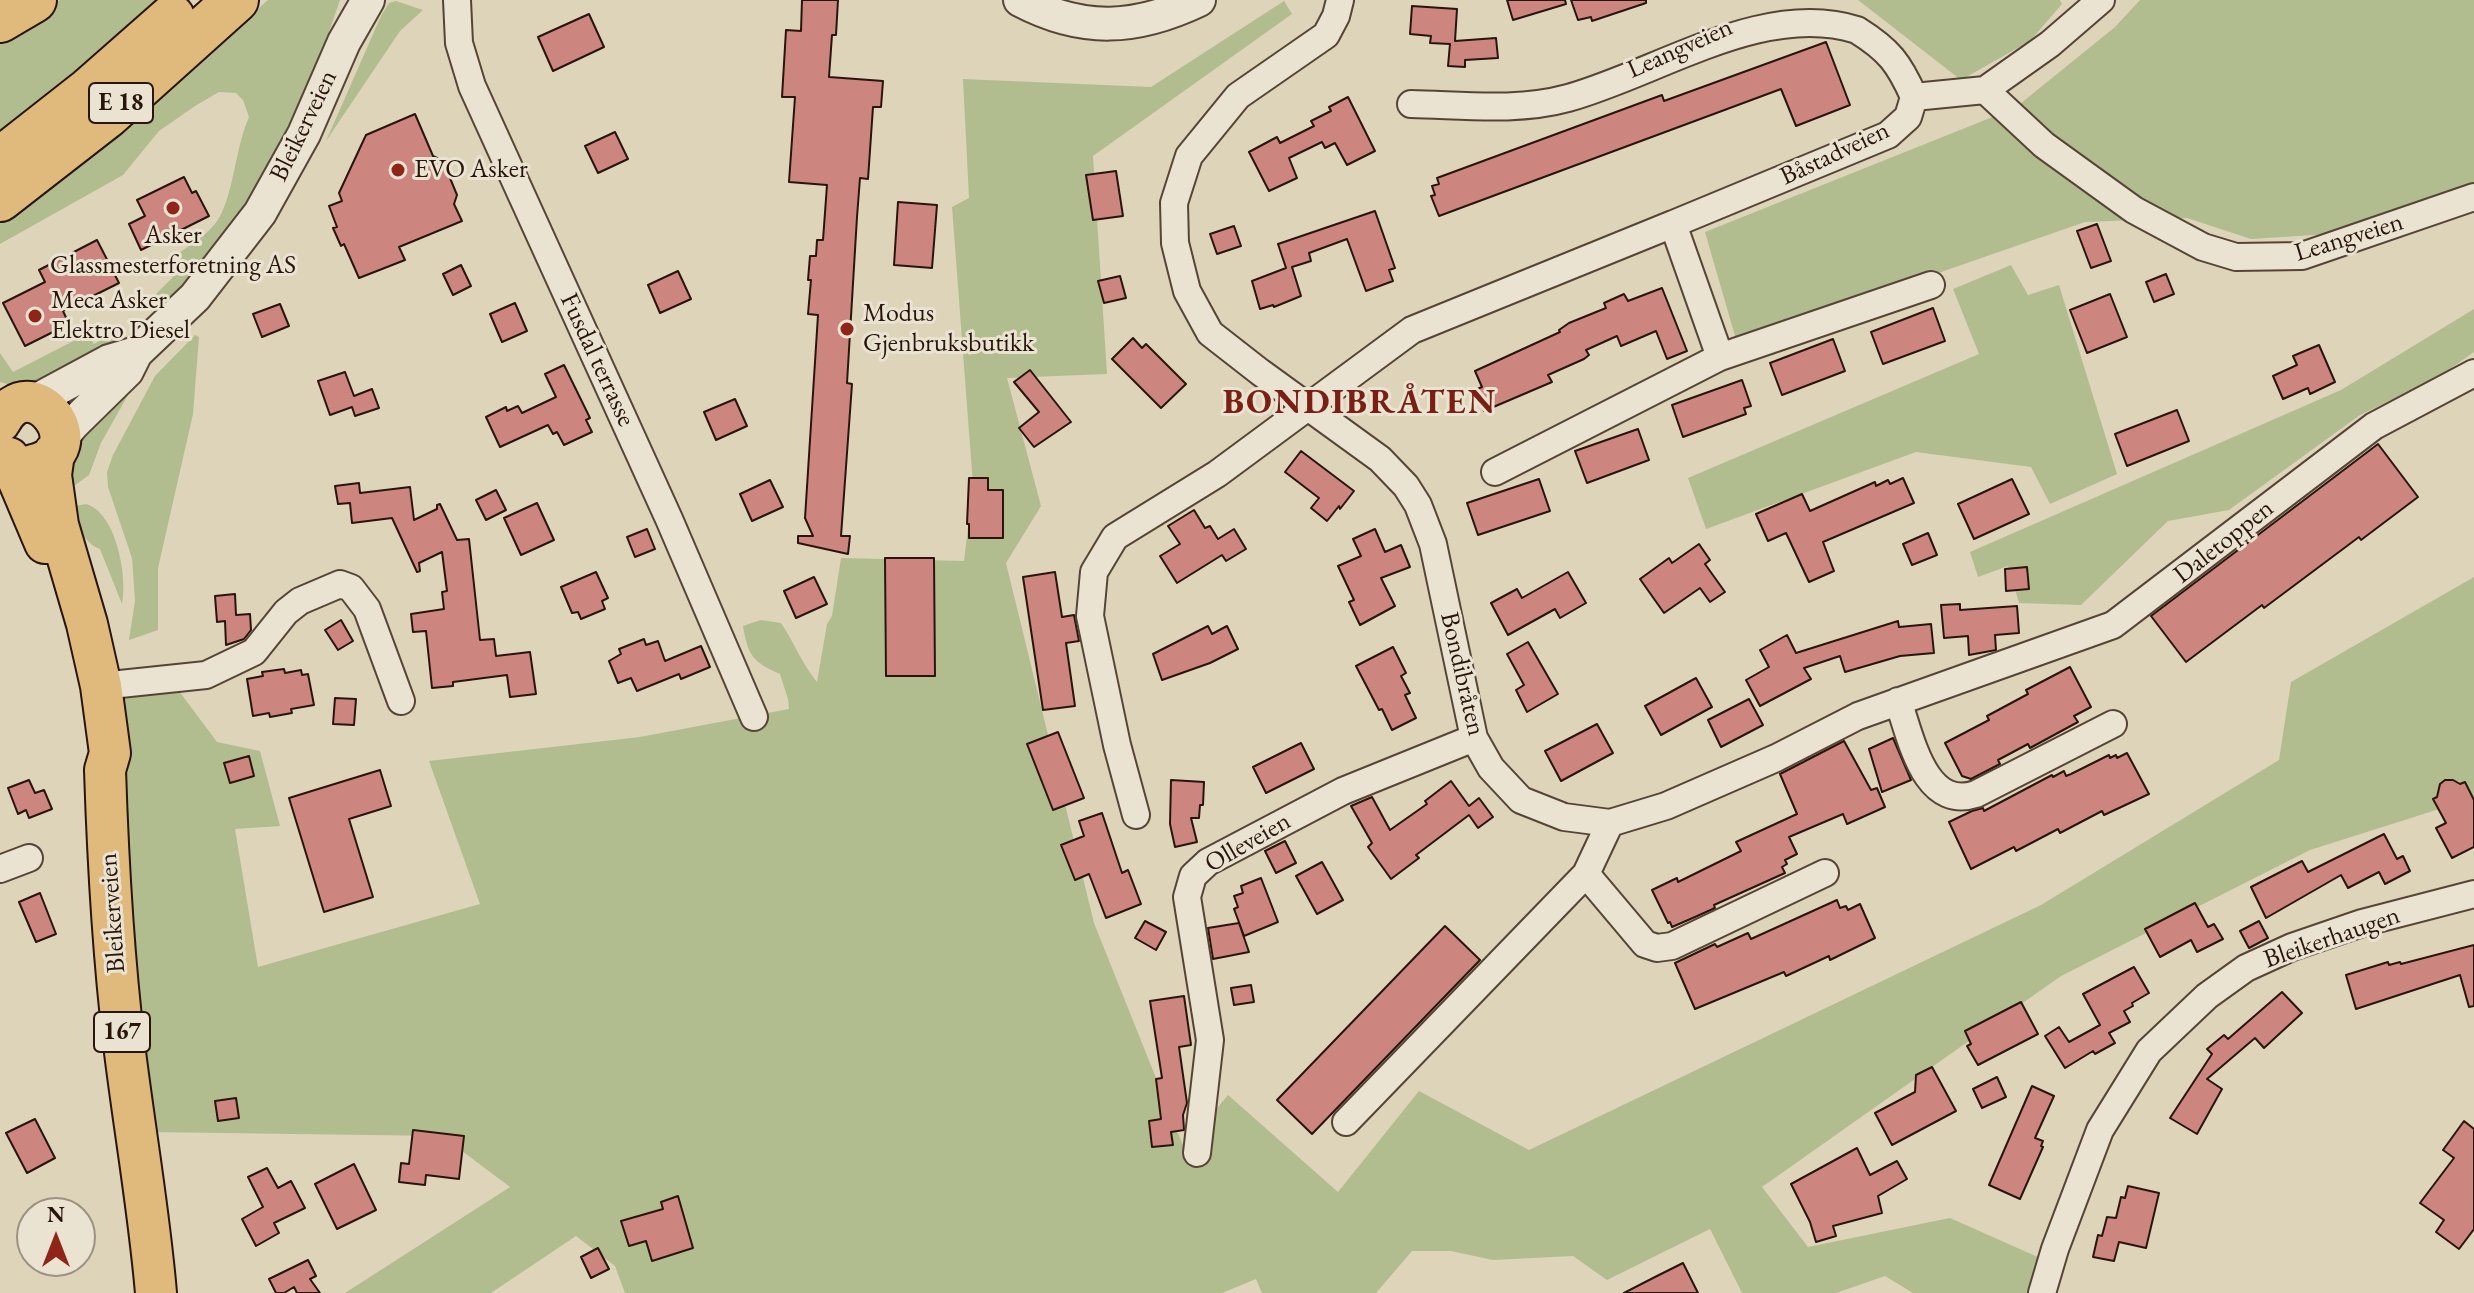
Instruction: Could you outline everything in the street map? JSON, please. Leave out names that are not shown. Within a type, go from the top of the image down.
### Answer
[{"type":"highway","points":[[0,20],[34,0]]},
{"type":"highway","name":"E 18","points":[[0,160],[89,90],[192,0]]},
{"type":"highway","name":"E 18","points":[[0,199],[108,115],[236,0]]},
{"type":"main road","name":"167","points":[[9,422],[52,412],[59,425],[57,447]]},
{"type":"main road","points":[[9,422],[23,465],[48,459],[57,447]]},
{"type":"main road","name":"Bleikerveien","points":[[9,422],[21,482],[65,597],[88,686],[97,754],[105,770]]},
{"type":"main road","name":"Bleikerveien","points":[[57,447],[51,475],[58,525],[87,624],[101,686],[110,753],[105,770],[111,910],[156,1293]]},
{"type":"street","name":"Bleikerveien","points":[[344,42],[353,0]]},
{"type":"street","name":"Bleikerveien","points":[[57,447],[73,424],[127,371],[136,353],[195,297],[260,213],[304,134],[344,42],[368,0]]},
{"type":"street","name":"Fusdal terrasse","points":[[457,0],[459,43],[472,86],[663,506],[754,717]]},
{"type":"street","points":[[1020,0],[1047,14],[1111,25],[1150,20],[1199,0]]},
{"type":"street","name":"Bondibråten","points":[[1340,0],[1326,35],[1238,96],[1189,156],[1174,203],[1175,243],[1187,291],[1210,333],[1380,459],[1406,486],[1418,505],[1433,544],[1474,738],[1491,768],[1521,800],[1564,817],[1610,823],[1666,806],[1776,758],[1858,716],[1959,680]]},
{"type":"street","name":"Båstadveien","points":[[1308,406],[1412,330],[1888,135],[1908,117],[1914,97],[1985,90],[2050,44],[2101,0]]},
{"type":"street","name":"Leangveien","points":[[1411,104],[1514,106],[1560,100],[1608,82],[1747,19],[1781,11],[1825,15],[1847,23],[1883,46],[1901,66],[1914,97]]},
{"type":"street","name":"Leangveien","points":[[1985,90],[2044,145],[2134,210],[2203,247],[2236,257],[2302,256],[2474,197]]},
{"type":"street","points":[[1673,224],[1720,357]]},
{"type":"street","points":[[1495,472],[1720,357],[1931,285]]},
{"type":"street","name":"Bleikerveien","points":[[9,422],[109,361],[136,353]]},
{"type":"street","name":"Daletoppen","points":[[1959,680],[2113,625],[2374,426],[2474,373]]},
{"type":"street","points":[[1136,815],[1117,745],[1090,616],[1094,572],[1115,537],[1217,474],[1308,406]]},
{"type":"street","points":[[101,686],[206,675],[254,652],[286,612],[300,601],[340,584],[351,588],[367,609],[401,701]]},
{"type":"street","points":[[1898,701],[1929,779],[1939,791],[1956,798],[1976,794],[2113,724]]},
{"type":"street","name":"Olleveien","points":[[1197,1153],[1210,1040],[1187,897],[1193,876],[1208,862],[1343,791],[1474,738]]},
{"type":"street","points":[[1346,1122],[1586,874],[1610,823]]},
{"type":"street","points":[[0,869],[29,858]]},
{"type":"street","points":[[1586,874],[1645,944],[1657,948],[1672,946],[1825,873]]},
{"type":"street","name":"Bleikerhaugen","points":[[2042,1293],[2055,1249],[2100,1130],[2149,1051],[2207,996],[2246,968],[2292,947],[2362,923],[2474,894]]},
{"type":"green space","points":[[60,0],[172,0],[0,143],[0,37]]},
{"type":"green space","points":[[268,0],[340,0],[322,52],[278,147],[232,228],[169,305],[163,309],[153,303],[154,296],[184,266],[179,253],[210,229],[226,203],[249,117],[243,100],[236,93],[219,92],[195,106],[159,131],[123,175],[0,244],[0,222],[136,114]]},
{"type":"green space","points":[[1858,0],[2060,0],[2062,4],[2030,41],[1961,80]]},
{"type":"green space","points":[[2140,0],[2474,0],[2474,185],[2329,234],[2251,239],[2187,218],[2085,222],[1737,343],[1705,232],[2015,108],[2115,27]]},
{"type":"green space","points":[[396,1],[423,10],[400,31],[326,141],[381,16],[389,3]]},
{"type":"green space","points":[[1284,1],[1292,14],[1093,156],[1107,374],[1007,378],[1041,506],[1006,563],[1094,923],[1184,1148],[1228,1095],[1338,1192],[1419,1091],[1529,1150],[2041,905],[2279,760],[2291,682],[2474,577],[2474,798],[2310,850],[2061,976],[1762,1187],[1808,1247],[1950,1218],[2049,1262],[2039,1293],[1913,1293],[1885,1276],[1836,1293],[1742,1293],[1710,1229],[1607,1280],[1573,1256],[1493,1260],[1451,1251],[1412,1251],[1376,1293],[1262,1293],[1256,1279],[1222,1293],[625,1293],[615,1266],[576,1236],[491,1293],[345,1293],[510,1187],[442,1136],[147,1132],[118,707],[123,695],[170,679],[217,742],[260,751],[280,826],[235,829],[258,967],[480,904],[429,761],[640,737],[789,709],[780,674],[753,657],[743,626],[761,620],[781,623],[817,682],[841,558],[964,561],[973,485],[952,207],[969,198],[963,79],[1151,87]]},
{"type":"green space","points":[[2011,265],[2028,295],[2059,285],[2117,474],[2050,504],[2031,467],[1916,452],[1706,529],[1688,478],[1979,354],[1953,289]]},
{"type":"green space","points":[[2474,309],[2474,352],[2437,378],[2360,415],[2229,510],[2168,521],[2081,605],[2019,603],[2008,566],[1978,577],[1970,552],[2341,390]]},
{"type":"green space","points":[[113,333],[118,337],[113,346],[36,385],[19,387],[0,382],[0,353],[13,372],[87,334],[94,344]]},
{"type":"green space","points":[[195,335],[199,337],[193,414],[158,568],[158,630],[129,640],[135,601],[132,558],[108,487],[107,472],[155,376]]},
{"type":"green space","points":[[133,386],[101,443],[89,475],[74,486],[70,470],[71,455],[77,441],[97,417]]},
{"type":"green space","points":[[86,504],[105,519],[118,547],[123,578],[122,604],[100,549],[85,537],[70,507]]},
{"type":"building","points":[[802,0],[838,0],[829,77],[883,81],[881,107],[873,107],[868,179],[860,178],[857,217],[847,383],[852,384],[841,536],[850,536],[848,554],[798,543],[798,536],[813,536],[805,518],[818,315],[808,314],[811,280],[808,280],[810,256],[816,256],[817,240],[823,240],[827,185],[789,182],[795,97],[782,97],[786,30],[801,31]]},
{"type":"building","points":[[1507,0],[1565,0],[1566,4],[1513,20]]},
{"type":"building","points":[[1571,0],[1646,0],[1646,3],[1592,21],[1591,17],[1578,20]]},
{"type":"building","points":[[1412,6],[1457,9],[1455,41],[1496,38],[1498,58],[1465,60],[1465,67],[1448,66],[1450,44],[1430,43],[1431,36],[1410,34]]},
{"type":"building","points":[[589,14],[604,47],[553,71],[538,37]]},
{"type":"building","points":[[1826,42],[1850,105],[1796,126],[1781,89],[1439,216],[1431,196],[1435,195],[1432,186],[1439,184],[1437,178],[1662,95],[1664,101]]},
{"type":"building","points":[[1348,97],[1375,151],[1347,165],[1335,143],[1325,148],[1322,142],[1289,158],[1297,178],[1269,191],[1249,152],[1277,137],[1280,143],[1314,126],[1311,121],[1331,111],[1329,107]]},
{"type":"building","points":[[415,114],[433,156],[443,161],[457,195],[454,204],[462,221],[399,247],[405,260],[359,278],[333,228],[337,227],[329,206],[342,201],[339,193],[366,135]]},
{"type":"building","points":[[615,132],[628,159],[598,173],[585,146]]},
{"type":"building","points":[[1116,171],[1123,216],[1093,220],[1086,175]]},
{"type":"building","name":"Asker Glassmesterforetning AS","points":[[184,177],[192,193],[196,191],[209,216],[141,250],[129,224],[145,216],[137,200]]},
{"type":"building","points":[[898,202],[937,205],[932,268],[894,265]]},
{"type":"building","points":[[1375,211],[1395,268],[1389,270],[1393,281],[1366,291],[1347,239],[1309,253],[1311,261],[1292,267],[1301,296],[1260,309],[1252,281],[1286,268],[1278,244]]},
{"type":"building","points":[[2097,224],[2111,261],[2091,268],[2077,231]]},
{"type":"building","points":[[1234,226],[1241,246],[1217,254],[1210,234]]},
{"type":"building","points":[[97,240],[119,283],[63,311],[69,324],[25,346],[3,303],[45,282],[39,270]]},
{"type":"building","points":[[461,265],[471,286],[453,295],[443,274]]},
{"type":"building","points":[[678,271],[691,299],[660,313],[648,285]]},
{"type":"building","points":[[2166,274],[2174,294],[2154,302],[2146,282]]},
{"type":"building","points":[[1120,276],[1126,298],[1104,303],[1098,281]]},
{"type":"building","points":[[1662,288],[1687,351],[1667,359],[1656,331],[1621,346],[1617,336],[1586,350],[1589,355],[1584,359],[1548,375],[1552,382],[1484,411],[1475,390],[1482,387],[1475,371],[1560,332],[1569,323],[1606,308],[1604,303],[1624,294],[1628,301]]},
{"type":"building","points":[[2110,294],[2127,337],[2087,353],[2070,310]]},
{"type":"building","points":[[515,303],[527,331],[502,342],[490,314]]},
{"type":"building","points":[[280,304],[289,326],[262,337],[253,314]]},
{"type":"building","points":[[1933,308],[1945,341],[1883,364],[1871,332]]},
{"type":"building","points":[[1133,338],[1142,348],[1146,344],[1186,384],[1161,408],[1112,359]]},
{"type":"building","points":[[1833,339],[1845,371],[1782,395],[1770,363]]},
{"type":"building","points":[[2319,345],[2335,382],[2310,394],[2308,388],[2283,399],[2273,376],[2297,365],[2293,356]]},
{"type":"building","points":[[564,365],[590,418],[586,420],[592,432],[564,445],[557,432],[553,434],[548,425],[500,447],[486,417],[506,407],[507,411],[518,406],[522,413],[556,397],[545,374]]},
{"type":"building","points":[[1030,370],[1071,422],[1034,447],[1019,428],[1039,412],[1014,382]]},
{"type":"building","points":[[345,372],[354,396],[372,389],[379,408],[355,416],[352,407],[330,415],[318,381]]},
{"type":"building","points":[[1742,380],[1751,406],[1744,408],[1746,414],[1683,437],[1672,405]]},
{"type":"building","points":[[735,399],[747,426],[716,440],[704,412]]},
{"type":"building","points":[[2177,410],[2189,441],[2127,466],[2115,434]]},
{"type":"building","points":[[1638,429],[1649,460],[1587,483],[1575,451]]},
{"type":"building","points":[[2378,444],[2418,497],[2264,608],[2262,605],[2186,662],[2151,616]]},
{"type":"building","points":[[1301,451],[1354,491],[1327,521],[1311,508],[1319,498],[1285,472]]},
{"type":"building","points":[[969,478],[988,478],[988,490],[1003,490],[1003,538],[969,538]]},
{"type":"building","points":[[1903,478],[1914,503],[1823,542],[1834,571],[1809,582],[1786,533],[1768,541],[1756,514],[1802,494],[1810,511],[1875,482],[1876,486],[1888,480],[1890,484]]},
{"type":"building","points":[[1539,479],[1550,511],[1478,535],[1467,503]]},
{"type":"building","points":[[2012,479],[2029,514],[1974,539],[1958,504]]},
{"type":"building","points":[[770,480],[783,507],[752,521],[740,494]]},
{"type":"building","points":[[359,483],[360,493],[410,487],[414,520],[437,509],[440,504],[457,540],[469,539],[480,640],[494,639],[496,656],[530,652],[536,694],[510,697],[507,675],[432,688],[426,631],[413,632],[411,614],[444,609],[442,592],[447,591],[442,552],[419,563],[420,571],[417,572],[392,518],[352,523],[350,503],[338,504],[335,486]]},
{"type":"building","points":[[496,490],[506,510],[486,520],[476,500]]},
{"type":"building","points":[[537,503],[554,540],[521,555],[504,518]]},
{"type":"building","points":[[1194,510],[1205,528],[1210,526],[1218,539],[1234,529],[1246,549],[1226,561],[1222,555],[1177,583],[1160,556],[1180,544],[1168,526]]},
{"type":"building","points":[[647,529],[655,549],[635,557],[627,537]]},
{"type":"building","points":[[1375,529],[1385,552],[1401,545],[1410,567],[1381,578],[1395,606],[1360,625],[1349,602],[1354,600],[1338,566],[1361,556],[1353,539]]},
{"type":"building","points":[[1928,533],[1937,555],[1912,565],[1903,544]]},
{"type":"building","points":[[1699,544],[1710,560],[1705,564],[1725,592],[1710,602],[1700,588],[1664,613],[1640,579],[1669,558],[1672,563]]},
{"type":"building","points":[[885,558],[934,558],[935,676],[886,676]]},
{"type":"building","points":[[2027,567],[2029,589],[2006,591],[2005,569]]},
{"type":"building","points":[[596,572],[608,598],[602,601],[605,609],[581,619],[578,612],[572,613],[561,587]]},
{"type":"building","points":[[1055,572],[1062,617],[1074,615],[1079,641],[1066,643],[1075,706],[1043,710],[1023,577]]},
{"type":"building","points":[[1568,572],[1586,603],[1560,618],[1555,609],[1508,635],[1491,603],[1517,589],[1522,598]]},
{"type":"building","points":[[814,577],[827,604],[796,618],[784,591]]},
{"type":"building","points":[[235,594],[236,615],[250,614],[251,630],[244,639],[226,645],[225,621],[217,622],[215,596]]},
{"type":"building","points":[[1960,604],[1960,610],[2017,606],[2019,633],[1995,635],[1996,650],[1969,655],[1968,636],[1944,638],[1941,605]]},
{"type":"building","points":[[341,620],[353,641],[338,650],[325,630]]},
{"type":"building","points":[[1898,621],[1899,627],[1931,624],[1934,653],[1900,656],[1845,672],[1840,656],[1804,668],[1811,679],[1760,706],[1746,680],[1769,667],[1760,650],[1787,635],[1796,653]]},
{"type":"building","points":[[1208,626],[1212,634],[1227,626],[1238,649],[1162,680],[1153,654]]},
{"type":"building","points":[[644,639],[646,645],[658,641],[665,661],[701,646],[710,667],[681,679],[679,674],[637,691],[631,678],[618,683],[609,661],[621,654],[619,649]]},
{"type":"building","points":[[1528,642],[1558,694],[1527,712],[1516,690],[1524,685],[1507,654]]},
{"type":"building","points":[[1393,647],[1406,673],[1401,676],[1410,693],[1405,695],[1416,718],[1392,730],[1356,666]]},
{"type":"building","points":[[2070,667],[2091,707],[2074,716],[2078,722],[2030,748],[2028,744],[1971,779],[1962,776],[1945,743],[1989,720],[1987,716],[2028,694],[2026,690]]},
{"type":"building","points":[[284,669],[285,673],[301,670],[302,675],[308,674],[314,705],[270,717],[269,713],[253,716],[247,679],[263,676],[262,672]]},
{"type":"building","points":[[1696,678],[1712,707],[1661,735],[1645,706]]},
{"type":"building","points":[[335,698],[356,699],[354,725],[333,724]]},
{"type":"building","points":[[1749,699],[1763,725],[1721,747],[1708,720]]},
{"type":"building","points":[[1597,724],[1613,753],[1561,781],[1545,751]]},
{"type":"building","points":[[1058,732],[1084,798],[1053,810],[1027,744]]},
{"type":"building","points":[[1893,738],[1911,780],[1882,792],[1869,749]]},
{"type":"building","points":[[1844,741],[1871,790],[1877,788],[1885,807],[1847,824],[1843,814],[1789,837],[1797,854],[1785,860],[1787,864],[1782,867],[1785,873],[1672,927],[1652,890],[1677,878],[1678,882],[1741,851],[1736,842],[1797,814],[1780,774]]},
{"type":"building","points":[[1301,743],[1314,769],[1266,793],[1253,767]]},
{"type":"building","points":[[2127,753],[2149,794],[2104,815],[2102,811],[2060,833],[2058,829],[2016,851],[2014,847],[1971,869],[1949,822],[1972,811],[1983,808],[1984,811],[2052,775],[2064,771],[2066,776],[2109,755],[2110,758],[2116,755],[2117,758]]},
{"type":"building","points":[[249,756],[254,776],[230,783],[224,763]]},
{"type":"building","points":[[380,770],[391,806],[349,819],[373,897],[324,912],[289,798]]},
{"type":"building","points":[[29,780],[35,793],[44,790],[52,809],[29,818],[26,810],[18,814],[8,788]]},
{"type":"building","points":[[1171,780],[1204,782],[1199,818],[1191,818],[1197,842],[1175,847],[1170,824]]},
{"type":"building","points":[[2445,780],[2460,784],[2465,782],[2474,800],[2474,847],[2452,858],[2436,828],[2446,823],[2433,799]]},
{"type":"building","points":[[1451,781],[1469,806],[1479,798],[1493,817],[1478,828],[1469,815],[1416,855],[1419,858],[1391,879],[1368,847],[1372,843],[1351,806],[1372,797],[1390,830],[1427,804],[1425,801]]},
{"type":"building","points":[[1102,813],[1122,873],[1128,870],[1141,904],[1106,918],[1089,874],[1075,880],[1061,845],[1084,836],[1079,821]]},
{"type":"building","points":[[2384,834],[2397,859],[2403,856],[2410,871],[2385,884],[2379,872],[2348,888],[2341,875],[2266,918],[2251,887],[2302,861],[2308,872]]},
{"type":"building","points":[[1285,841],[1296,863],[1276,873],[1265,851]]},
{"type":"building","points":[[1322,862],[1343,900],[1317,914],[1296,876]]},
{"type":"building","points":[[1261,878],[1278,922],[1244,936],[1234,909],[1238,907],[1234,896],[1243,893],[1241,886]]},
{"type":"building","points":[[40,893],[56,934],[36,942],[19,902]]},
{"type":"building","points":[[1837,900],[1840,908],[1846,906],[1848,910],[1860,904],[1875,938],[1830,960],[1829,956],[1786,976],[1784,972],[1695,1009],[1675,963],[1748,933],[1751,939]]},
{"type":"building","points":[[2195,903],[2208,927],[2214,924],[2223,939],[2197,952],[2191,940],[2160,957],[2145,929]]},
{"type":"building","points":[[1145,921],[1166,932],[1156,950],[1135,938]]},
{"type":"building","points":[[2259,921],[2268,938],[2249,948],[2240,931]]},
{"type":"building","points":[[1239,923],[1249,952],[1213,959],[1208,928]]},
{"type":"building","points":[[1445,926],[1480,960],[1312,1134],[1277,1100]]},
{"type":"building","points":[[2474,945],[2474,1006],[2469,1007],[2460,975],[2356,1009],[2346,975],[2388,962],[2389,965],[2401,964]]},
{"type":"building","points":[[2134,967],[2149,993],[2124,1011],[2130,1022],[2109,1033],[2115,1043],[2095,1054],[2093,1051],[2065,1068],[2045,1036],[2059,1027],[2069,1042],[2100,1025],[2083,994]]},
{"type":"building","points":[[1251,985],[1254,1002],[1234,1005],[1231,988]]},
{"type":"building","points":[[2282,992],[2302,1013],[2264,1048],[2255,1038],[2207,1079],[2222,1089],[2197,1134],[2170,1118],[2212,1054],[2207,1049],[2224,1035],[2228,1039]]},
{"type":"building","points":[[1184,996],[1191,1045],[1179,1047],[1187,1103],[1183,1115],[1184,1130],[1171,1132],[1173,1145],[1152,1147],[1149,1121],[1161,1119],[1156,1079],[1162,1078],[1150,1001]]},
{"type":"building","points":[[2021,1002],[2038,1034],[1978,1065],[1967,1046],[1971,1044],[1965,1031]]},
{"type":"building","points":[[1932,1067],[1956,1111],[1892,1145],[1875,1113],[1915,1092],[1916,1075]]},
{"type":"building","points":[[1997,1077],[2006,1097],[1982,1108],[1973,1089]]},
{"type":"building","points":[[2032,1086],[2054,1096],[2035,1138],[2043,1141],[2043,1147],[2020,1199],[1989,1185]]},
{"type":"building","points":[[236,1098],[239,1118],[218,1121],[215,1101]]},
{"type":"building","points":[[35,1119],[55,1158],[27,1173],[6,1133]]},
{"type":"building","points":[[2464,1121],[2474,1129],[2474,1229],[2459,1249],[2436,1232],[2444,1220],[2420,1203],[2454,1158],[2443,1150]]},
{"type":"building","points":[[413,1130],[464,1136],[459,1179],[426,1175],[425,1185],[399,1182],[401,1163],[409,1164]]},
{"type":"building","points":[[1857,1148],[1870,1175],[1897,1161],[1907,1179],[1878,1196],[1882,1213],[1833,1226],[1836,1236],[1816,1242],[1810,1222],[1791,1184]]},
{"type":"building","points":[[354,1164],[376,1210],[337,1229],[315,1184]]},
{"type":"building","points":[[267,1168],[278,1188],[291,1181],[305,1208],[274,1223],[279,1233],[256,1246],[242,1219],[263,1207],[248,1177]]},
{"type":"building","points":[[2128,1186],[2159,1193],[2146,1248],[2119,1242],[2114,1261],[2093,1257],[2098,1235],[2102,1236],[2107,1217],[2116,1218],[2121,1197],[2125,1198]]},
{"type":"building","points":[[678,1196],[693,1248],[652,1261],[646,1241],[629,1246],[621,1221],[663,1209],[661,1202]]},
{"type":"building","points":[[598,1248],[609,1269],[591,1278],[581,1257]]},
{"type":"building","points":[[308,1260],[316,1276],[310,1279],[320,1293],[297,1293],[294,1287],[284,1293],[276,1293],[269,1279]]},
{"type":"building","points":[[1683,1263],[1698,1293],[1624,1293],[1655,1277]]},
{"type":"place","name":"EVO Asker","points":[[398,170]]},
{"type":"place","name":"Asker Glassmesterforetning AS","points":[[173,208]]},
{"type":"place","name":"Meca Asker Elektro Diesel","points":[[35,316]]},
{"type":"place","name":"Modus Gjenbruksbutikk","points":[[847,329]]},
{"type":"district","name":"BONDIBRÅTEN","points":[[1360,404]]}]
